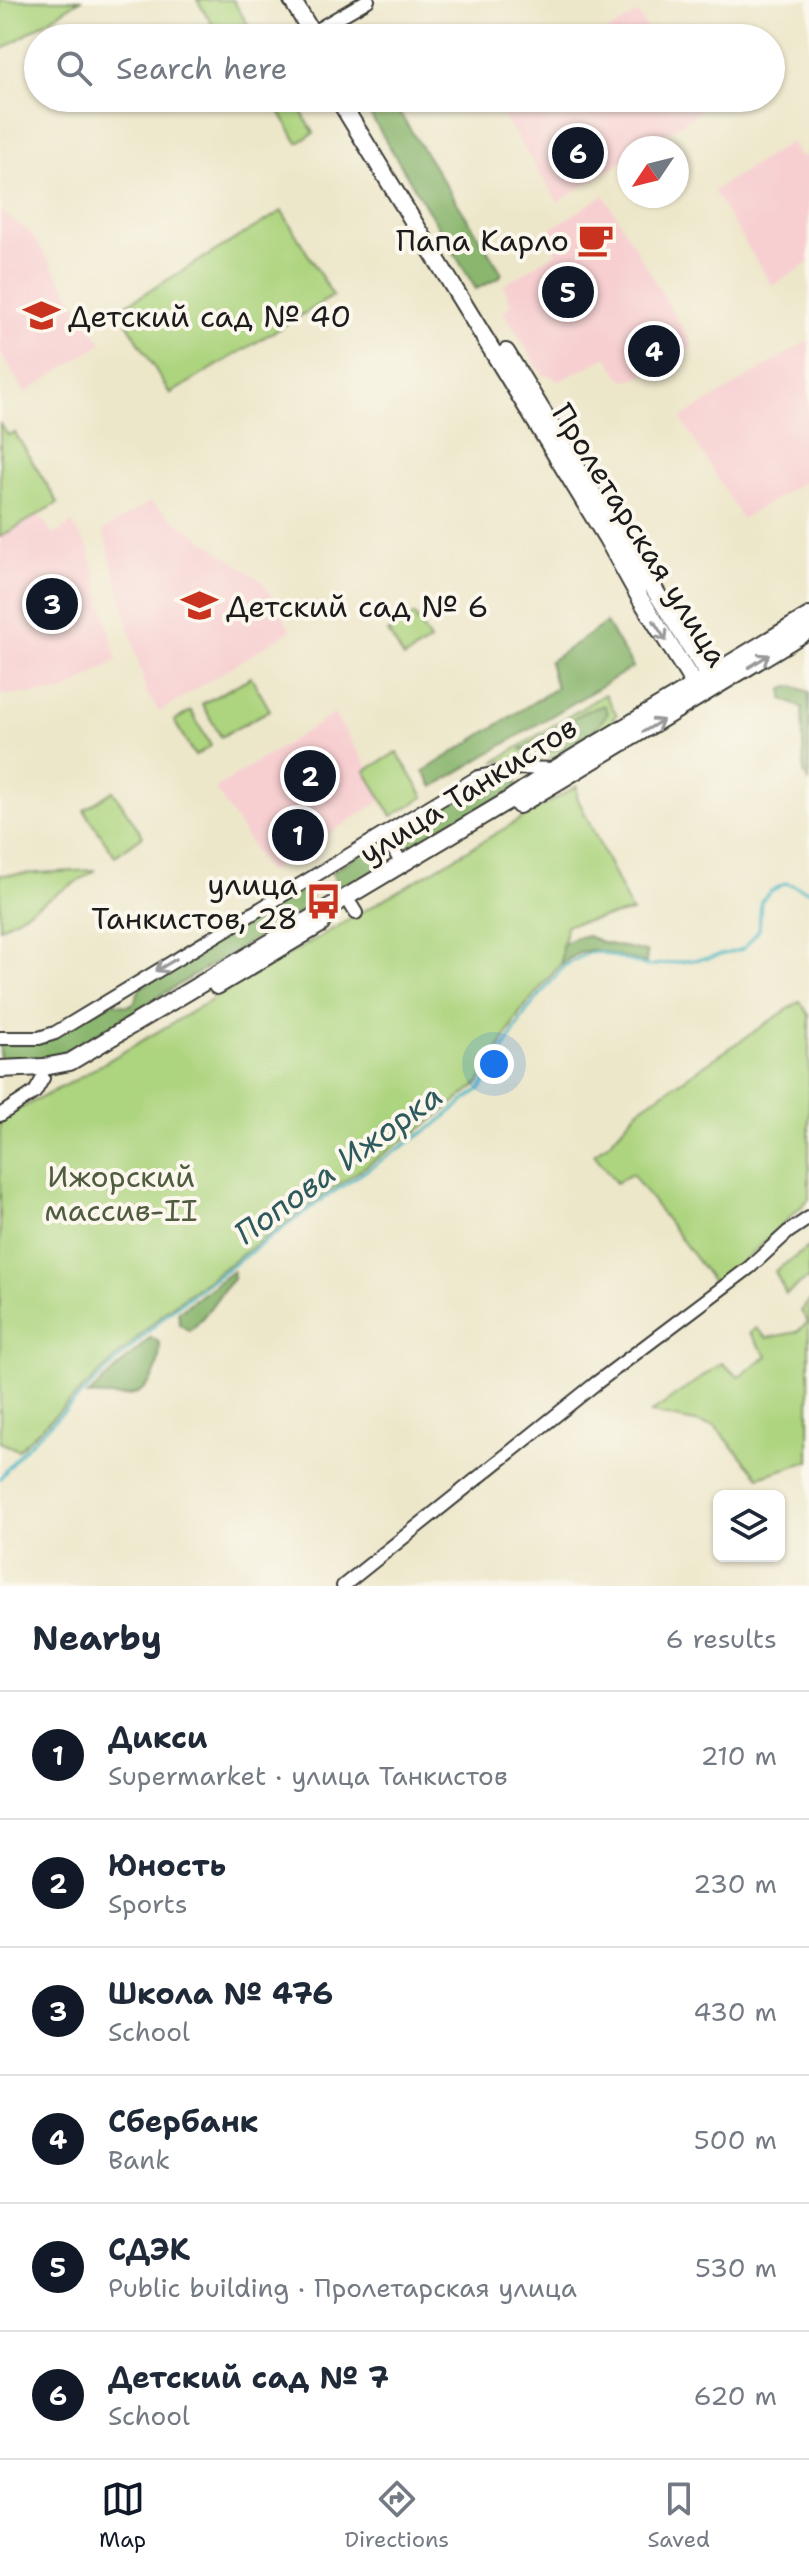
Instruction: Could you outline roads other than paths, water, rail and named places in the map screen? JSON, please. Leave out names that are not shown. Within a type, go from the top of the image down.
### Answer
[{"type":"main road","points":[[279,0],[300,24]]},
{"type":"main road","points":[[292,0],[304,24]]},
{"type":"main road","name":"Пролетарская улица","points":[[347,112],[704,684]]},
{"type":"main road","name":"Пролетарская улица","points":[[360,112],[639,569],[704,684]]},
{"type":"main road","points":[[704,684],[805,623]]},
{"type":"main road","name":"улица Танкистов","points":[[0,1080],[43,1078],[64,1073],[93,1060],[354,909],[404,868],[555,769],[704,684]]},
{"type":"main road","name":"улица Танкистов","points":[[0,1069],[70,1062],[404,868],[704,684]]},
{"type":"street","points":[[329,24],[368,0]]},
{"type":"street","points":[[805,623],[809,606]]},
{"type":"street","points":[[0,1038],[39,1038],[55,1033],[478,777],[520,768],[555,769]]},
{"type":"street","points":[[385,835],[404,868]]},
{"type":"street","points":[[0,1115],[35,1092],[43,1078]]},
{"type":"street","points":[[343,1586],[809,1218]]},
{"type":"waterway","name":"Попова Ижорка","points":[[0,1478],[22,1451],[170,1311],[320,1201],[435,1125],[482,1087],[525,1013],[564,966],[588,953],[599,952],[647,966],[709,958],[743,949],[759,930],[761,901],[771,891],[786,883],[809,891]]},
{"type":"place","name":"Детский сад № 7","points":[[578,153]]},
{"type":"place","name":"Папа Карло","points":[[595,240]]},
{"type":"place","name":"СДЭК","points":[[568,292]]},
{"type":"place","name":"Детский сад № 40","points":[[42,316]]},
{"type":"place","name":"Сбербанк","points":[[654,351]]},
{"type":"place","name":"Школа № 476","points":[[52,604]]},
{"type":"place","name":"Детский сад № 6","points":[[200,606]]},
{"type":"place","name":"Юность","points":[[310,776]]},
{"type":"place","name":"Дикси","points":[[298,835]]},
{"type":"place","name":"улица Танкистов, 28","points":[[324,901]]},
{"type":"park label","name":"Ижорский массив-II","points":[[121,1193]]}]
